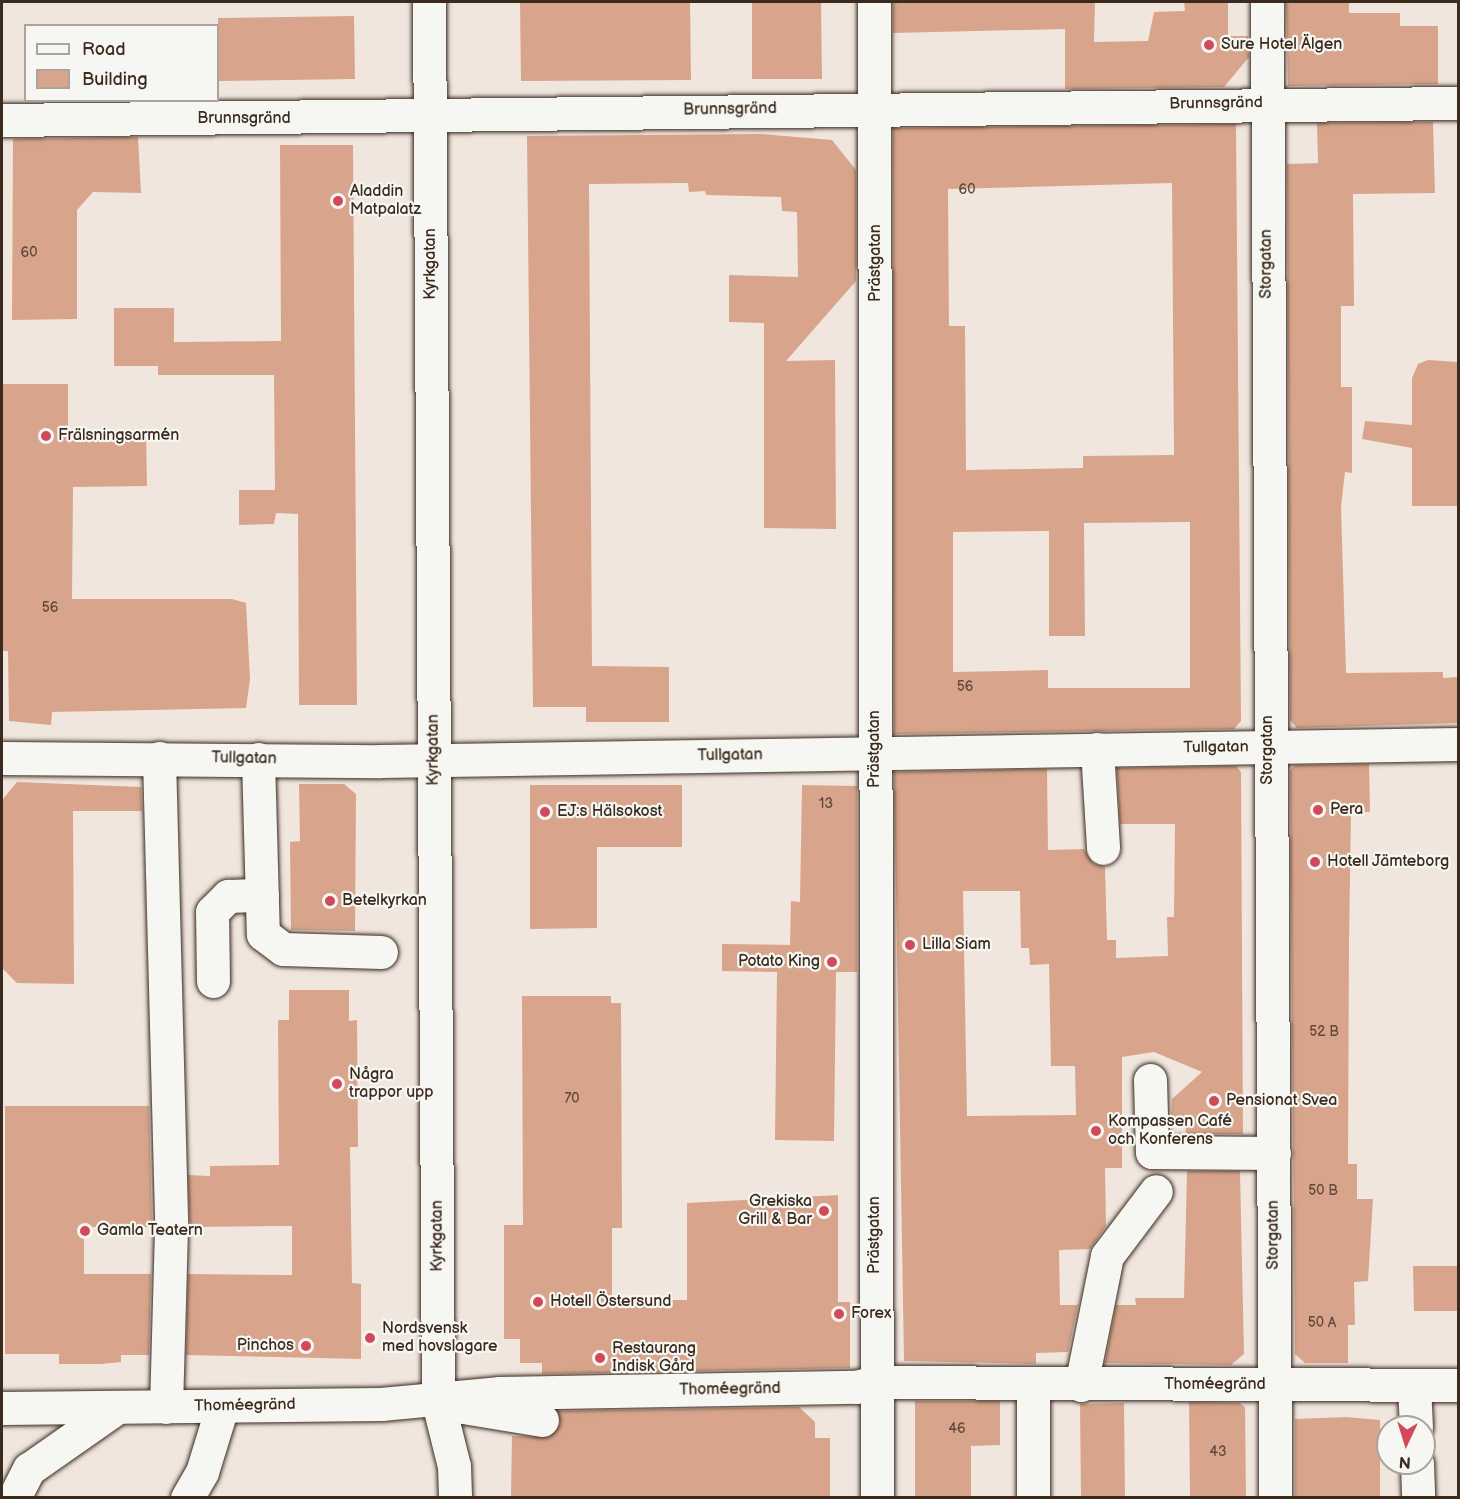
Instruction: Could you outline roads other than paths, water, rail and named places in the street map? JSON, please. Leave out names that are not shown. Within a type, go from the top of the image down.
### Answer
[{"type":"street","name":"Kyrkgatan","points":[[429,2],[438,1402],[454,1466],[455,1497]]},
{"type":"street","name":"Prästgatan","points":[[874,2],[877,1497]]},
{"type":"street","name":"Storgatan","points":[[1267,2],[1267,747],[1274,1154],[1275,1497]]},
{"type":"street","name":"Brunnsgränd","points":[[2,120],[1458,103]]},
{"type":"street","name":"Tullgatan","points":[[2,758],[435,760],[1458,744]]},
{"type":"street","points":[[1097,749],[1103,848]]},
{"type":"street","points":[[159,758],[171,1229],[166,1407]]},
{"type":"street","points":[[258,759],[263,934],[283,949],[381,952]]},
{"type":"street","points":[[213,981],[212,912],[228,896],[262,895]]},
{"type":"street","points":[[1150,1080],[1152,1152],[1274,1154]]},
{"type":"street","points":[[1082,1385],[1107,1256],[1156,1191]]},
{"type":"street","name":"Thoméegränd","points":[[2,1408],[222,1407],[438,1402],[499,1393],[856,1387],[875,1382],[1033,1386],[1458,1385]]},
{"type":"street","points":[[1414,1385],[1415,1415]]},
{"type":"street","points":[[1032,1497],[1033,1386]]},
{"type":"street","points":[[438,1402],[542,1420]]},
{"type":"street","points":[[187,1497],[202,1472],[222,1407]]},
{"type":"street","points":[[14,1497],[30,1469],[116,1408]]},
{"type":"street","points":[[1417,1475],[1418,1497]]},
{"type":"place","name":"Sure Hotel Älgen","points":[[1209,45]]},
{"type":"place","name":"Aladdin Matpalatz","points":[[338,201]]},
{"type":"place","name":"Frälsningsarmén","points":[[46,436]]},
{"type":"place","name":"Pera","points":[[1318,810]]},
{"type":"place","name":"EJ:s Hälsokost","points":[[545,812]]},
{"type":"place","name":"Hotell Jämteborg","points":[[1315,862]]},
{"type":"place","name":"Betelkyrkan","points":[[330,901]]},
{"type":"place","name":"Lilla Siam","points":[[910,945]]},
{"type":"place","name":"Potato King","points":[[832,962]]},
{"type":"place","name":"Några trappor upp","points":[[337,1084]]},
{"type":"place","name":"Pensionat Svea","points":[[1214,1101]]},
{"type":"place","name":"Kompassen Café och Konferens","points":[[1096,1131]]},
{"type":"place","name":"Grekiska Grill & Bar","points":[[824,1211]]},
{"type":"place","name":"Gamla Teatern","points":[[85,1231]]},
{"type":"place","name":"Hotell Östersund","points":[[538,1302]]},
{"type":"place","name":"Forex","points":[[839,1314]]},
{"type":"place","name":"Nordsvensk med hovslagare","points":[[370,1338]]},
{"type":"place","name":"Pinchos","points":[[306,1346]]},
{"type":"place","name":"Restaurang Indisk Gård","points":[[600,1358]]}]
